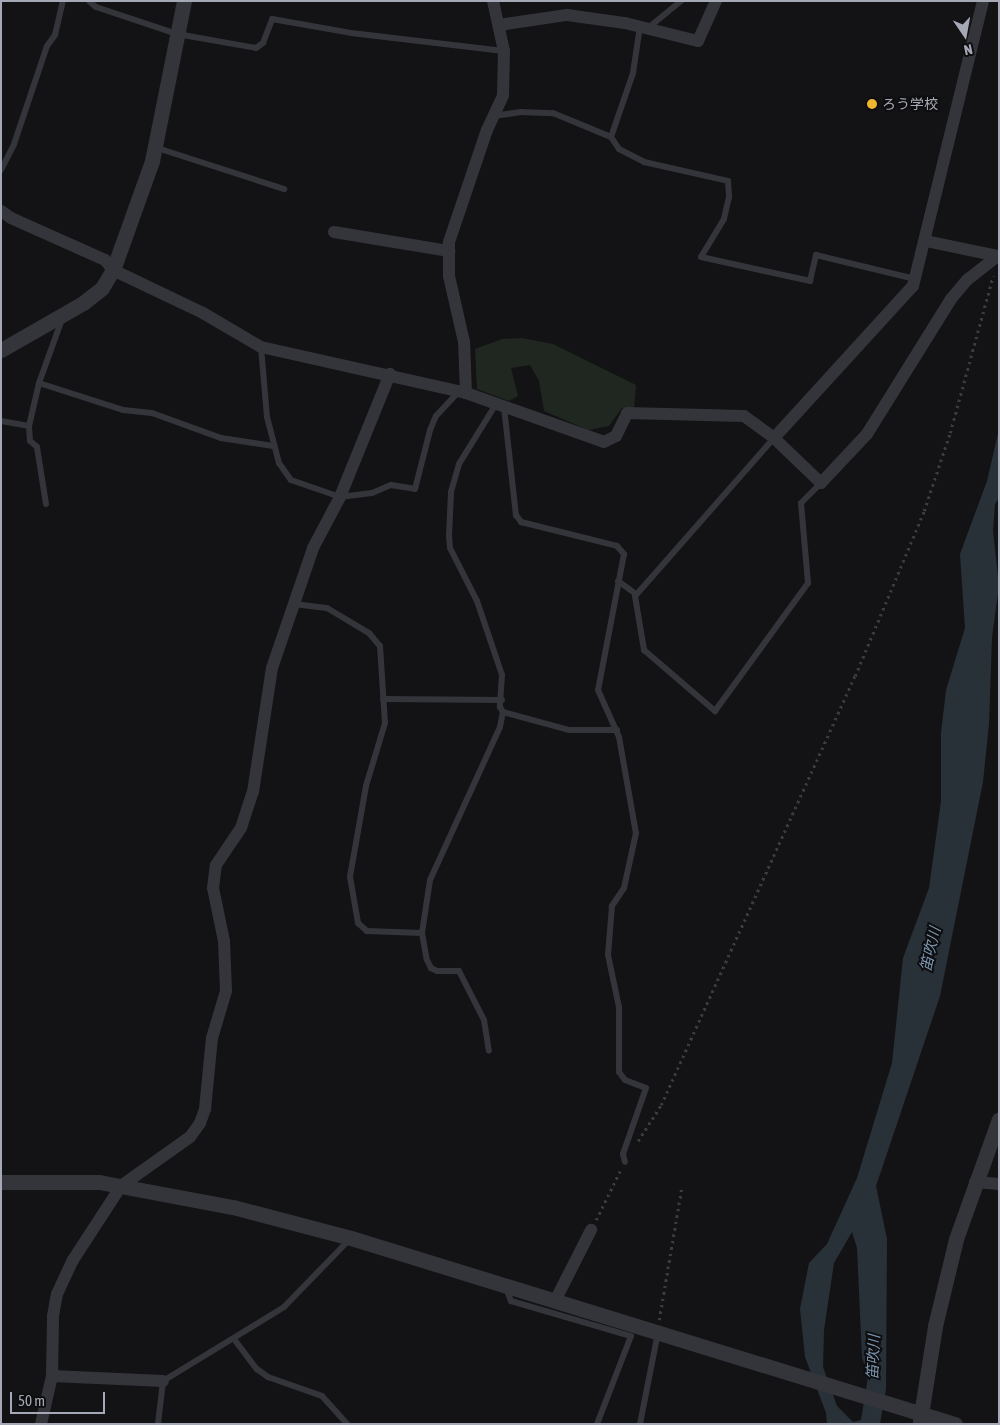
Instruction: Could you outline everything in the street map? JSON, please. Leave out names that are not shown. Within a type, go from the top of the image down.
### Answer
[{"type":"street","points":[[1,350],[63,316],[102,288],[113,270],[154,147],[184,1]]},
{"type":"street","points":[[463,392],[464,342],[449,276],[449,242],[493,116],[503,95],[504,51],[493,1]]},
{"type":"street","points":[[499,25],[567,15],[644,27],[698,41],[716,1]]},
{"type":"street","points":[[774,438],[913,286],[926,240],[983,1]]},
{"type":"street","points":[[1,211],[104,260],[113,270],[203,312],[261,347],[390,374],[463,392],[604,442],[616,436],[627,413],[744,416],[774,438],[821,483],[867,434],[951,299],[967,280],[998,256]]},
{"type":"street","points":[[334,232],[449,250]]},
{"type":"street","points":[[926,240],[998,256]]},
{"type":"street","points":[[41,1424],[52,1376],[53,1316],[57,1294],[73,1260],[121,1186],[190,1137],[200,1123],[205,1109],[212,1038],[226,992],[224,941],[213,888],[216,864],[241,828],[253,792],[266,720],[272,668],[294,604],[314,548],[340,497],[390,374]]},
{"type":"street","points":[[918,1416],[935,1326],[956,1239],[999,1119]]},
{"type":"street","points":[[1,1182],[99,1182],[233,1207],[351,1238],[658,1330],[918,1416],[955,1424]]},
{"type":"street","points":[[975,1182],[999,1184]]},
{"type":"street","points":[[556,1300],[591,1230]]},
{"type":"street","points":[[52,1376],[164,1381]]},
{"type":"lane","points":[[1,170],[14,144],[47,46],[55,35],[63,1]]},
{"type":"lane","points":[[89,1],[96,7],[177,34],[256,48],[263,43],[272,19],[351,33],[504,51]]},
{"type":"lane","points":[[612,137],[633,73],[644,27],[681,1]]},
{"type":"lane","points":[[493,116],[520,112],[553,114],[612,137],[619,149],[644,162],[728,181],[729,197],[724,220],[701,256],[810,281],[816,255],[916,279]]},
{"type":"lane","points":[[154,147],[284,189]]},
{"type":"lane","points":[[46,504],[37,447],[30,441],[29,426],[39,383],[63,316]]},
{"type":"lane","points":[[261,347],[272,446],[279,463],[291,480],[340,497],[372,493],[391,485],[415,489],[430,430],[436,416],[463,392]]},
{"type":"lane","points":[[39,383],[123,410],[152,413],[221,438],[272,446]]},
{"type":"lane","points":[[500,406],[516,515],[520,522],[617,546],[624,554],[598,690],[617,730],[636,833],[624,888],[612,906],[608,955],[620,1007],[619,1072],[625,1080],[646,1088],[623,1154],[625,1162]]},
{"type":"lane","points":[[489,1051],[484,1020],[459,971],[437,971],[432,968],[426,960],[422,933],[430,880],[500,727],[504,712],[502,675],[477,601],[450,548],[449,536],[451,492],[459,464],[500,406]]},
{"type":"lane","points":[[1,421],[29,426]]},
{"type":"lane","points":[[774,438],[636,594],[635,601],[644,650],[716,710],[808,583],[802,503],[821,483]]},
{"type":"lane","points":[[618,581],[636,594]]},
{"type":"lane","points":[[294,604],[328,608],[378,640],[385,723],[366,786],[351,886],[362,929],[422,933]]},
{"type":"lane","points":[[383,698],[502,700]]},
{"type":"lane","points":[[504,712],[569,730],[617,730]]},
{"type":"lane","points":[[158,1424],[164,1381],[234,1338],[298,1295],[351,1238]]},
{"type":"lane","points":[[504,1285],[511,1301],[630,1336],[597,1424]]},
{"type":"lane","points":[[640,1424],[658,1330]]},
{"type":"lane","points":[[234,1338],[257,1369],[268,1378],[322,1396],[347,1424]]},
{"type":"path","points":[[591,1230],[625,1162],[662,1105],[855,676],[920,520],[950,432],[998,256]]},
{"type":"path","points":[[658,1330],[682,1186]]},
{"type":"shaded area","points":[[521,338],[553,344],[636,385],[634,409],[622,408],[609,426],[588,430],[544,411],[539,381],[530,365],[511,368],[518,396],[509,401],[477,389],[475,349],[502,339]]},
{"type":"water","name":"笛吹川","points":[[999,429],[999,498],[995,504],[993,531],[999,586],[992,637],[989,724],[983,782],[940,996],[876,1186],[887,1239],[886,1389],[880,1424],[827,1424],[826,1413],[805,1357],[800,1309],[809,1263],[827,1244],[857,1178],[892,1063],[903,958],[929,888],[941,801],[941,733],[946,690],[965,628],[960,554],[987,481]],"holes":[[[852,1232],[857,1248],[862,1357],[868,1377],[861,1420],[853,1422],[837,1406],[823,1367],[824,1330],[834,1263]]]},
{"type":"place","name":"ろう学校","points":[[872,104]]}]
